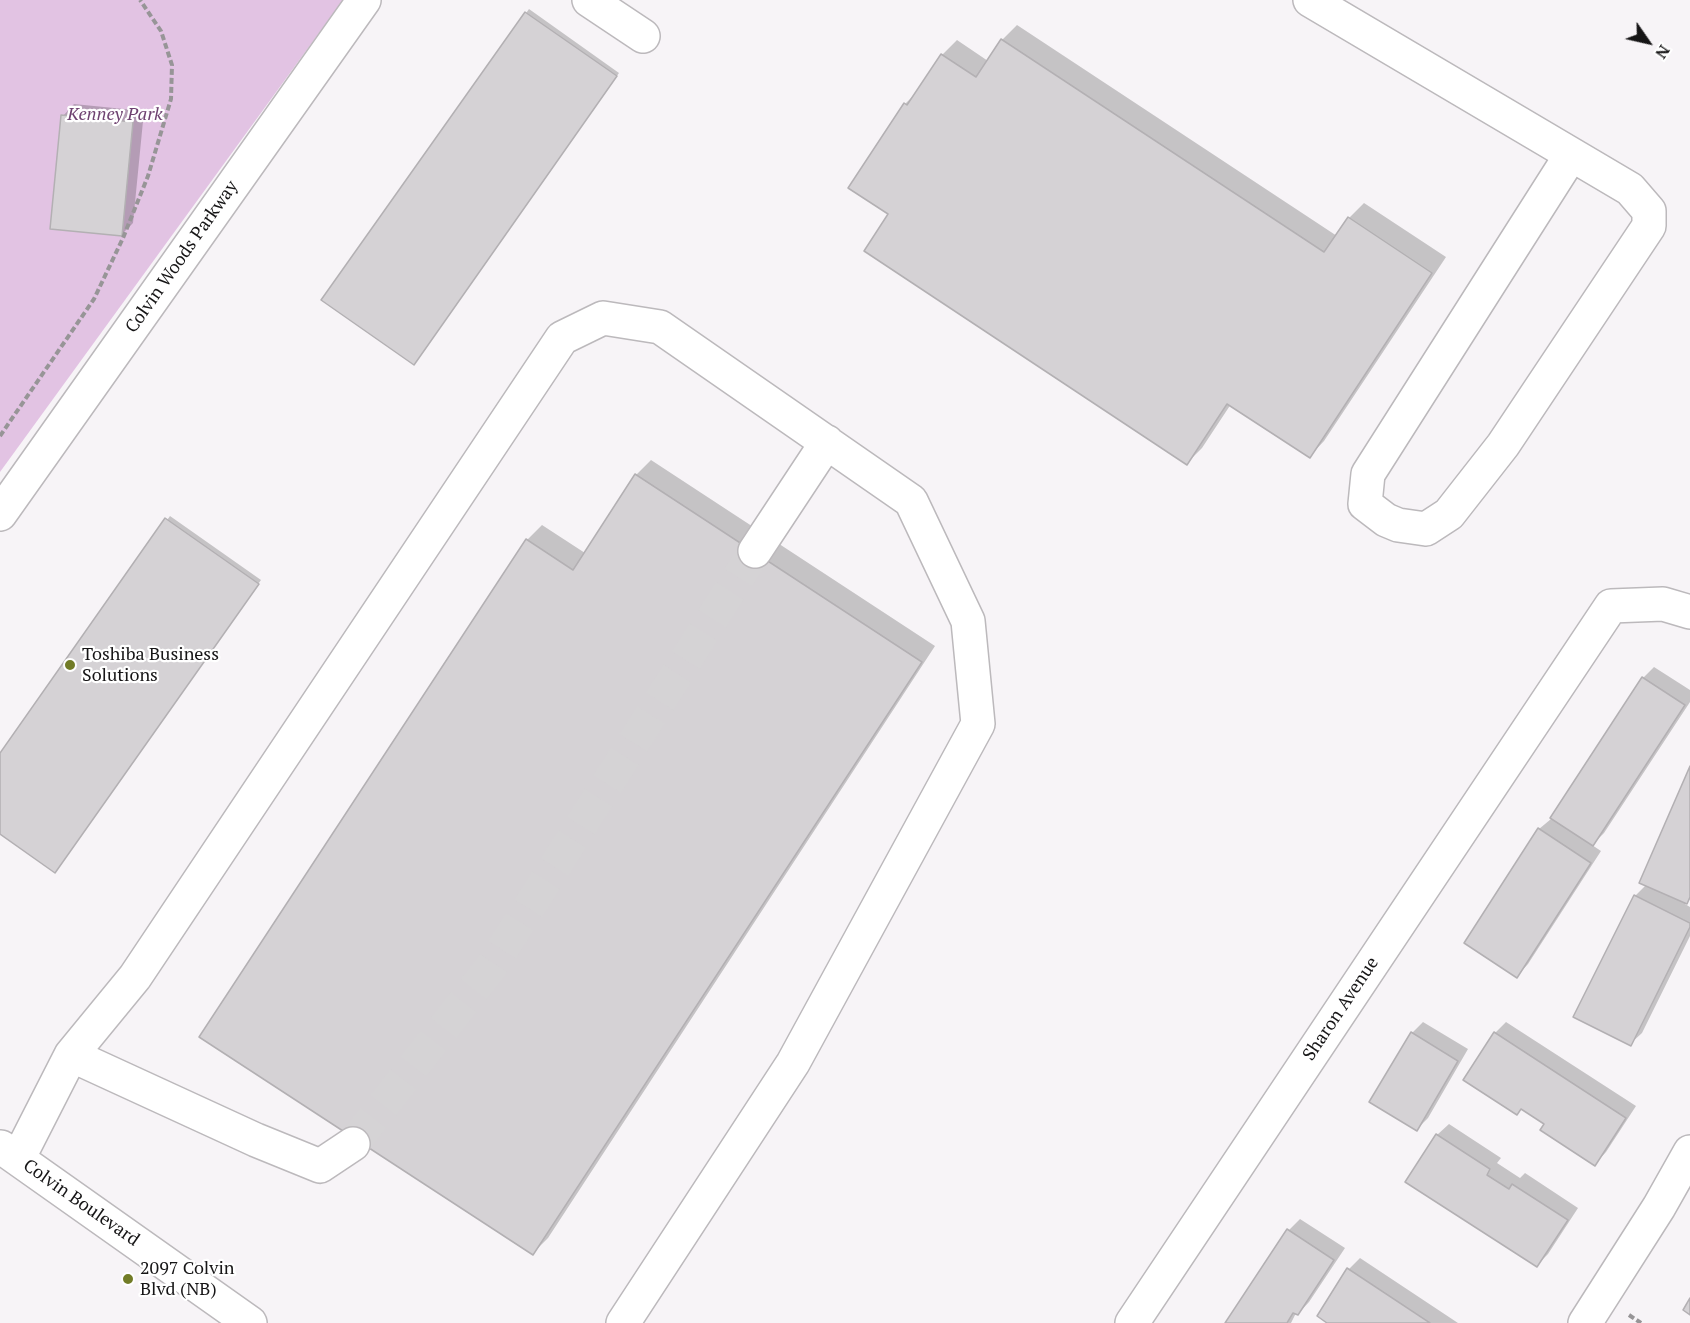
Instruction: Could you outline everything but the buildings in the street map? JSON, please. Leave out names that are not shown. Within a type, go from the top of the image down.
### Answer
[{"type":"street","name":"Colvin Woods Parkway","points":[[0,514],[364,0]]},
{"type":"street","points":[[589,0],[643,36]]},
{"type":"street","points":[[1310,0],[1630,189],[1649,211],[1649,226],[1503,445],[1449,514],[1426,529],[1398,525],[1386,520],[1365,504],[1368,474],[1571,155]]},
{"type":"street","points":[[9,1153],[71,1055],[135,977],[561,338],[603,318],[660,327],[911,501],[968,621],[978,724],[793,1063],[622,1323]]},
{"type":"street","points":[[755,551],[827,442]]},
{"type":"street","name":"Sharon Avenue","points":[[1132,1323],[1611,606],[1663,603],[1690,612]]},
{"type":"street","points":[[71,1055],[256,1140],[320,1166],[353,1144]]},
{"type":"street","points":[[1585,1323],[1653,1216],[1690,1152]]},
{"type":"street","name":"Colvin Boulevard","points":[[9,1153],[250,1323]]},
{"type":"path","points":[[0,436],[94,299],[123,238],[148,176],[171,99],[172,65],[161,31],[140,0]]},
{"type":"path","points":[[1627,1314],[1641,1323]]},
{"type":"green space","name":"Kenney Park","points":[[0,0],[343,0],[0,472]]},
{"type":"tunnel","points":[[353,1144],[491,967],[755,551]]},
{"type":"place","name":"Toshiba Business Solutions","points":[[70,665]]},
{"type":"place","name":"2097 Colvin Blvd (NB)","points":[[128,1279]]}]
